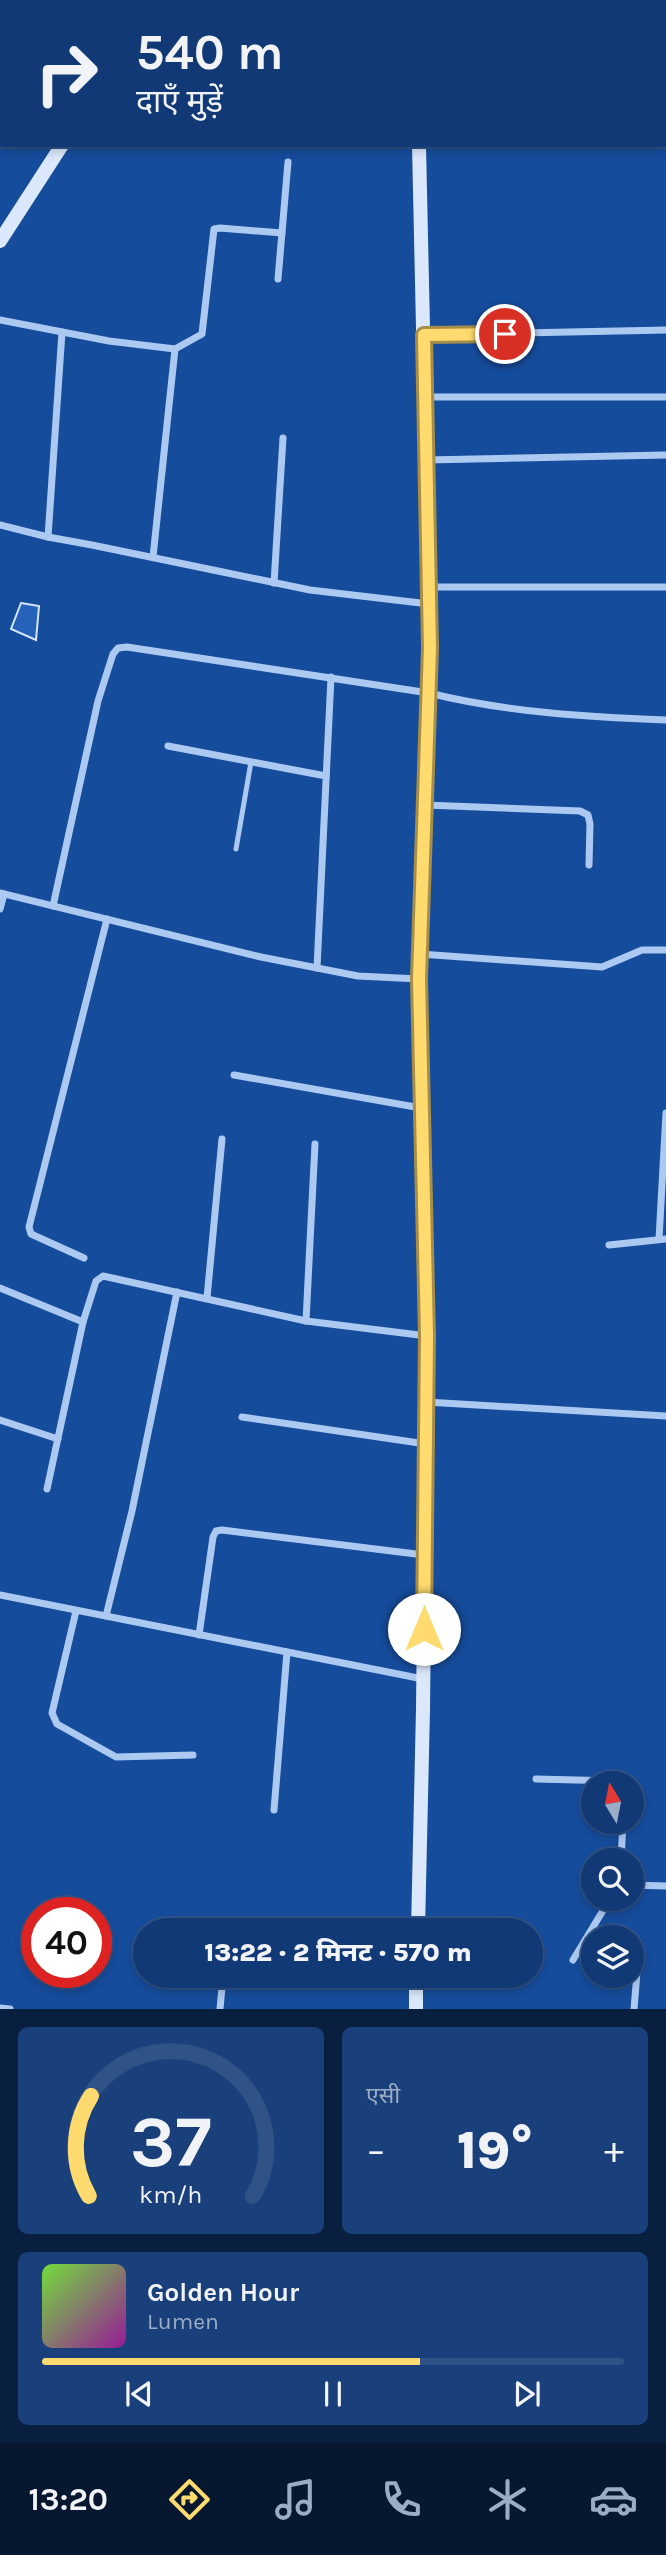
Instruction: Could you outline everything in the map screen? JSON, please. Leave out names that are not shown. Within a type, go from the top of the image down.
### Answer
[{"type":"street","points":[[0,241],[61,147]]},
{"type":"street","points":[[418,1918],[424,1679],[427,1336],[419,979],[429,693],[419,147]]},
{"type":"street","points":[[278,279],[288,162]]},
{"type":"street","points":[[0,320],[109,341],[175,349],[202,334],[214,229],[282,233]]},
{"type":"street","points":[[424,335],[666,330]]},
{"type":"street","points":[[48,537],[62,332]]},
{"type":"street","points":[[153,557],[175,349]]},
{"type":"street","points":[[425,397],[666,397]]},
{"type":"street","points":[[274,583],[283,438]]},
{"type":"street","points":[[426,460],[666,455]]},
{"type":"street","points":[[0,525],[310,590],[429,604]]},
{"type":"street","points":[[429,587],[666,587]]},
{"type":"street","points":[[53,906],[98,701],[113,654],[118,648],[127,647],[331,677],[458,700],[601,718],[666,720]]},
{"type":"street","points":[[317,968],[331,677]]},
{"type":"street","points":[[167,746],[326,776]]},
{"type":"street","points":[[425,805],[580,811],[588,816],[590,824],[589,864]]},
{"type":"street","points":[[0,909],[2,894],[261,957],[358,976],[419,979]]},
{"type":"street","points":[[84,1258],[31,1234],[29,1227],[107,919]]},
{"type":"street","points":[[420,954],[602,967],[642,950],[666,950]]},
{"type":"street","points":[[234,1075],[421,1108]]},
{"type":"street","points":[[609,1245],[663,1239],[666,1113]]},
{"type":"street","points":[[207,1298],[222,1139]]},
{"type":"street","points":[[306,1321],[315,1144]]},
{"type":"street","points":[[47,1489],[83,1322],[96,1281],[103,1276],[306,1321],[427,1336]]},
{"type":"street","points":[[0,1288],[83,1322]]},
{"type":"street","points":[[106,1616],[132,1511],[177,1292]]},
{"type":"street","points":[[426,1402],[666,1416]]},
{"type":"street","points":[[242,1417],[426,1444]]},
{"type":"street","points":[[0,1420],[58,1439]]},
{"type":"street","points":[[199,1635],[213,1536],[216,1531],[425,1555]]},
{"type":"street","points":[[0,1595],[424,1679]]},
{"type":"street","points":[[76,1611],[52,1713],[53,1719],[116,1757],[193,1755]]},
{"type":"street","points":[[274,1810],[287,1652]]},
{"type":"street","points":[[536,1779],[581,1780]]},
{"type":"street","points":[[644,1885],[666,1886]]},
{"type":"street","points":[[573,1960],[603,1911]]},
{"type":"street","points":[[220,2009],[222,1988]]},
{"type":"street","points":[[415,2009],[416,1988]]},
{"type":"street","points":[[634,2009],[636,1988]]},
{"type":"street","points":[[0,2008],[10,2009]]},
{"type":"lane","points":[[236,849],[251,762]]},
{"type":"building","points":[[21,603],[39,606],[36,640],[11,629]]},
{"type":"route","points":[[424,1629],[427,1336],[419,979],[430,648],[424,335],[505,334]]}]
